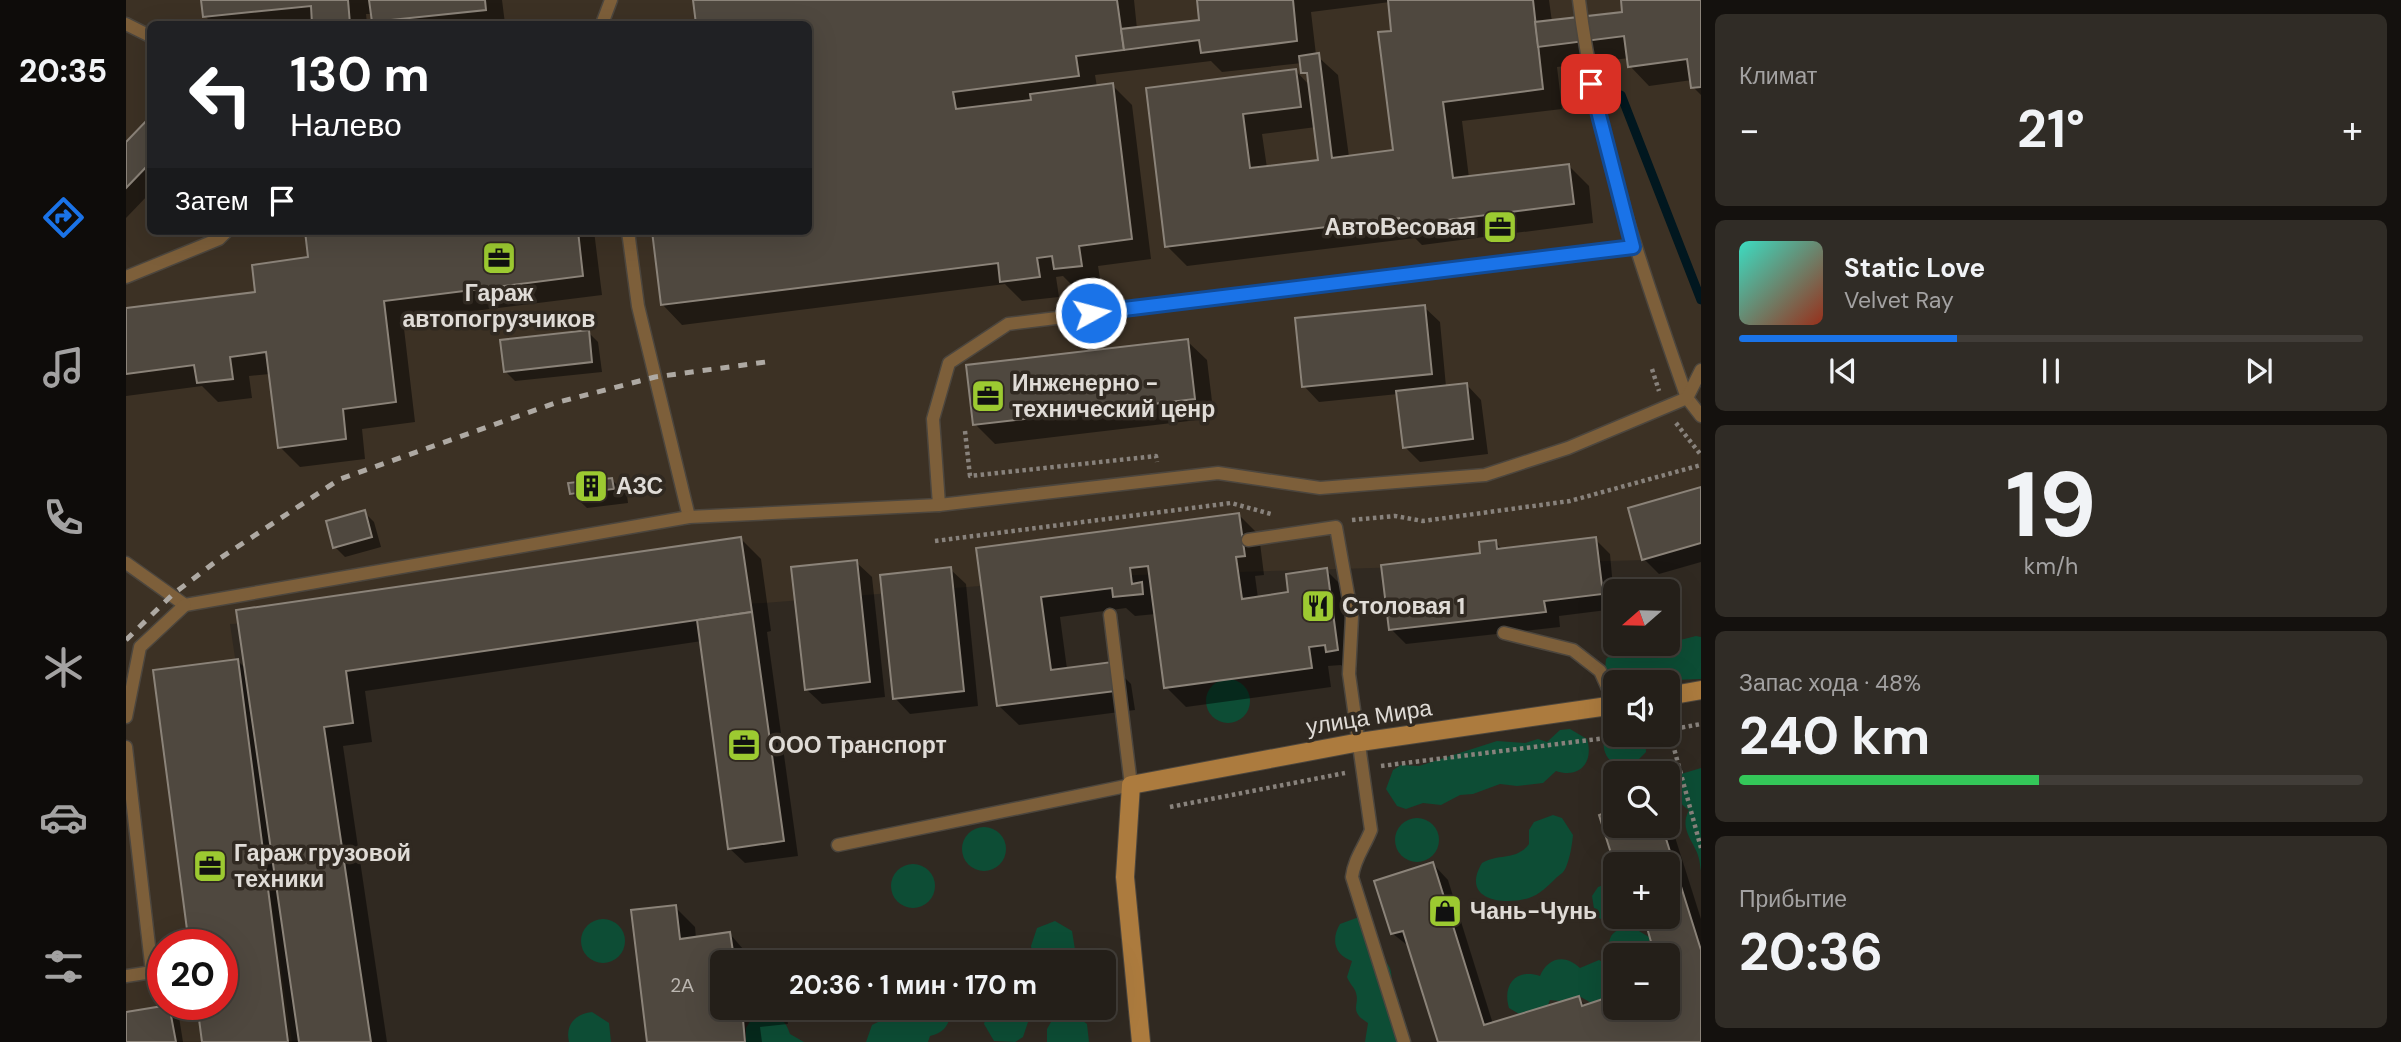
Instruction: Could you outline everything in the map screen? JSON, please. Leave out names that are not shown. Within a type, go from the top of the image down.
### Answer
[{"type":"main road","points":[[1680,694],[1701,690]]},
{"type":"main road","name":"улица Мира","points":[[1132,785],[1360,741],[1603,707]]},
{"type":"main road","points":[[1132,785],[1125,877],[1142,1042]]},
{"type":"lane","points":[[603,21],[611,0]]},
{"type":"lane","points":[[1579,0],[1597,111],[1633,247],[1687,398],[1701,416]]},
{"type":"lane","points":[[126,24],[147,34]]},
{"type":"lane","points":[[126,277],[223,235]]},
{"type":"lane","points":[[629,235],[638,306],[689,517]]},
{"type":"lane","points":[[939,505],[933,419],[949,363],[1008,324],[1633,247]]},
{"type":"lane","points":[[126,717],[130,680],[140,647],[185,605],[689,517],[939,505],[1218,473],[1320,488],[1485,475],[1568,448],[1687,398],[1701,370]]},
{"type":"lane","points":[[1248,540],[1336,527],[1352,617],[1349,674],[1371,830],[1364,849],[1353,863],[1352,877],[1404,1042]]},
{"type":"lane","points":[[126,563],[185,605]]},
{"type":"lane","points":[[838,845],[1132,785],[1110,615]]},
{"type":"lane","points":[[1504,633],[1573,650],[1600,671],[1603,678]]},
{"type":"lane","points":[[126,747],[152,972],[126,976]]},
{"type":"path","points":[[1680,727],[1701,723]]},
{"type":"path","points":[[1170,807],[1363,769],[1603,738]]},
{"type":"path","points":[[1673,747],[1701,848]]},
{"type":"shaded area","points":[[126,0],[1701,0],[1701,543],[1642,560],[1105,576],[764,603],[230,624],[292,1042],[126,1042]]},
{"type":"green space","points":[[1701,637],[1701,679],[1680,680],[1680,670],[1605,670],[1606,659],[1609,656],[1680,656],[1680,640]]},
{"type":"green space","points":[[1228,679],[1244,685],[1250,701],[1244,717],[1228,723],[1212,717],[1206,701],[1212,685]]},
{"type":"green space","points":[[1570,729],[1587,739],[1587,761],[1583,767],[1572,773],[1556,771],[1543,783],[1517,786],[1500,784],[1473,794],[1460,795],[1441,805],[1423,803],[1406,809],[1397,806],[1386,789],[1393,770],[1401,765],[1419,766],[1497,741],[1525,743],[1538,739],[1547,742],[1560,730]]},
{"type":"green space","points":[[1604,747],[1646,747],[1646,752],[1637,761],[1611,761]]},
{"type":"green space","points":[[1701,768],[1701,871],[1687,830],[1686,817],[1689,810],[1680,802],[1681,774]]},
{"type":"green space","points":[[1553,815],[1562,818],[1573,835],[1569,860],[1563,872],[1543,890],[1529,898],[1497,900],[1480,892],[1476,885],[1482,863],[1519,853],[1529,844],[1529,830],[1534,822]]},
{"type":"green space","points":[[1417,818],[1433,824],[1439,840],[1433,856],[1417,862],[1401,856],[1395,840],[1401,824]]},
{"type":"green space","points":[[984,827],[1000,833],[1006,849],[1000,865],[984,871],[968,865],[962,849],[968,833]]},
{"type":"green space","points":[[913,864],[929,870],[935,886],[929,902],[913,908],[897,902],[891,886],[897,870]]},
{"type":"green space","points":[[1603,885],[1603,920],[1595,915],[1592,896],[1598,887]]},
{"type":"green space","points":[[1359,917],[1372,925],[1380,953],[1390,967],[1390,984],[1399,1000],[1398,1017],[1406,1023],[1408,1042],[1365,1042],[1368,1023],[1356,1011],[1356,993],[1347,977],[1352,961],[1341,955],[1335,941],[1340,924]]},
{"type":"green space","points":[[603,919],[619,925],[625,941],[619,957],[603,963],[587,957],[581,941],[587,925]]},
{"type":"green space","points":[[1055,921],[1072,931],[1075,950],[1032,950],[1037,928]]},
{"type":"green space","points":[[1635,929],[1649,937],[1650,943],[1610,943],[1615,932]]},
{"type":"green space","points":[[1557,960],[1568,960],[1580,968],[1599,960],[1603,962],[1603,1001],[1595,1005],[1579,996],[1569,1002],[1550,1000],[1545,1012],[1526,1018],[1509,1008],[1509,986],[1518,977],[1524,974],[1540,976],[1547,965]]},
{"type":"green space","points":[[592,1012],[609,1023],[611,1042],[569,1042],[569,1030],[573,1021]]},
{"type":"green space","points":[[751,1020],[783,1020],[790,1034],[804,1042],[746,1042],[746,1028]]},
{"type":"green space","points":[[882,1020],[948,1020],[943,1030],[930,1036],[928,1042],[866,1042],[872,1025]]},
{"type":"green space","points":[[985,1020],[1029,1020],[1023,1037],[1015,1042],[994,1041],[984,1024]]},
{"type":"green space","points":[[1049,1020],[1082,1020],[1087,1024],[1089,1042],[1047,1042],[1047,1029],[1051,1022]]},
{"type":"building","points":[[201,0],[348,0],[350,21],[312,21],[311,6],[203,17]]},
{"type":"building","points":[[369,0],[485,0],[486,10],[372,21]]},
{"type":"building","points":[[693,0],[1117,0],[1124,50],[1076,56],[1079,76],[953,92],[956,109],[1031,100],[1030,94],[1113,83],[1132,239],[1079,246],[1082,266],[1054,269],[1052,256],[1037,258],[1040,277],[1000,282],[998,263],[661,305],[652,235],[812,235],[812,21],[696,21]]},
{"type":"building","points":[[1197,0],[1293,0],[1297,41],[1201,53],[1199,40],[1124,50],[1121,29],[1199,20]]},
{"type":"building","points":[[1388,0],[1533,0],[1543,89],[1443,102],[1453,178],[1569,164],[1574,204],[1400,226],[1399,218],[1165,247],[1146,88],[1296,69],[1301,107],[1243,114],[1250,168],[1318,160],[1307,73],[1301,73],[1299,56],[1319,53],[1332,158],[1393,150],[1378,32],[1391,31]]},
{"type":"building","points":[[1621,0],[1701,0],[1701,87],[1691,88],[1687,59],[1628,67],[1624,36],[1538,47],[1535,22],[1622,12]]},
{"type":"building","points":[[147,120],[147,166],[126,188],[126,142]]},
{"type":"building","points":[[305,235],[578,235],[583,276],[384,301],[396,402],[343,409],[346,439],[278,448],[266,352],[230,357],[233,379],[197,383],[194,365],[126,374],[126,308],[255,292],[252,265],[308,257]]},
{"type":"building","points":[[1425,305],[1432,374],[1302,387],[1295,318]]},
{"type":"building","points":[[589,330],[592,362],[504,372],[500,340]]},
{"type":"building","points":[[1188,339],[1195,399],[973,425],[966,365]]},
{"type":"building","points":[[1467,383],[1473,439],[1403,448],[1396,391]]},
{"type":"building","name":"АЗС","points":[[612,478],[614,489],[570,494],[568,483]]},
{"type":"building","points":[[1701,487],[1701,543],[1642,560],[1628,508]]},
{"type":"building","points":[[365,510],[372,537],[333,548],[326,521]]},
{"type":"building","points":[[1239,513],[1245,556],[1236,557],[1242,599],[1288,592],[1286,574],[1327,568],[1338,650],[1326,652],[1325,645],[1309,647],[1312,668],[1164,688],[1148,566],[1130,568],[1132,584],[1142,582],[1143,594],[1113,597],[1112,588],[1041,597],[1051,670],[1112,662],[1116,691],[997,706],[976,548]]},
{"type":"building","points":[[741,537],[752,612],[346,671],[353,723],[324,727],[371,1042],[299,1042],[236,610]]},
{"type":"building","points":[[1596,537],[1603,594],[1544,601],[1546,612],[1389,630],[1381,565],[1480,553],[1479,542],[1496,540],[1497,549]]},
{"type":"building","points":[[857,560],[870,682],[805,690],[791,567]]},
{"type":"building","points":[[951,567],[964,691],[893,699],[880,575]]},
{"type":"building","points":[[752,612],[784,841],[728,849],[697,620]]},
{"type":"building","points":[[238,659],[288,1042],[202,1042],[199,1020],[238,1020],[238,929],[187,929],[153,670]]},
{"type":"building","points":[[1606,838],[1666,838],[1670,852],[1611,852]]},
{"type":"building","points":[[1433,862],[1484,1025],[1579,996],[1582,1006],[1603,999],[1603,1020],[1680,1020],[1680,943],[1651,943],[1647,929],[1680,929],[1680,883],[1701,950],[1701,1042],[1438,1042],[1403,931],[1391,934],[1374,881]]},
{"type":"building","points":[[676,905],[680,939],[730,932],[733,950],[710,950],[710,1020],[743,1020],[745,1042],[647,1042],[631,910]]},
{"type":"building","points":[[147,1009],[147,1020],[172,1020],[176,1042],[126,1042],[126,1012]]},
{"type":"waterway","points":[[1621,95],[1701,300]]},
{"type":"railway","points":[[126,640],[172,595],[219,559],[340,479],[555,403],[655,377],[766,362]]},
{"type":"place","name":"АвтоВесовая","points":[[1500,227]]},
{"type":"place","name":"Гараж автопогрузчиков","points":[[499,258]]},
{"type":"place","name":"Инженерно - технический ценр","points":[[988,396]]},
{"type":"place","name":"АЗС","points":[[591,486]]},
{"type":"place","name":"Столовая 1","points":[[1318,606]]},
{"type":"place","name":"ООО Транспорт","points":[[744,745]]},
{"type":"place","name":"Гараж грузовой техники","points":[[210,866]]},
{"type":"place","name":"Чань-Чунь","points":[[1445,911]]},
{"type":"route","points":[[1091,313],[1633,247],[1591,84]]}]
